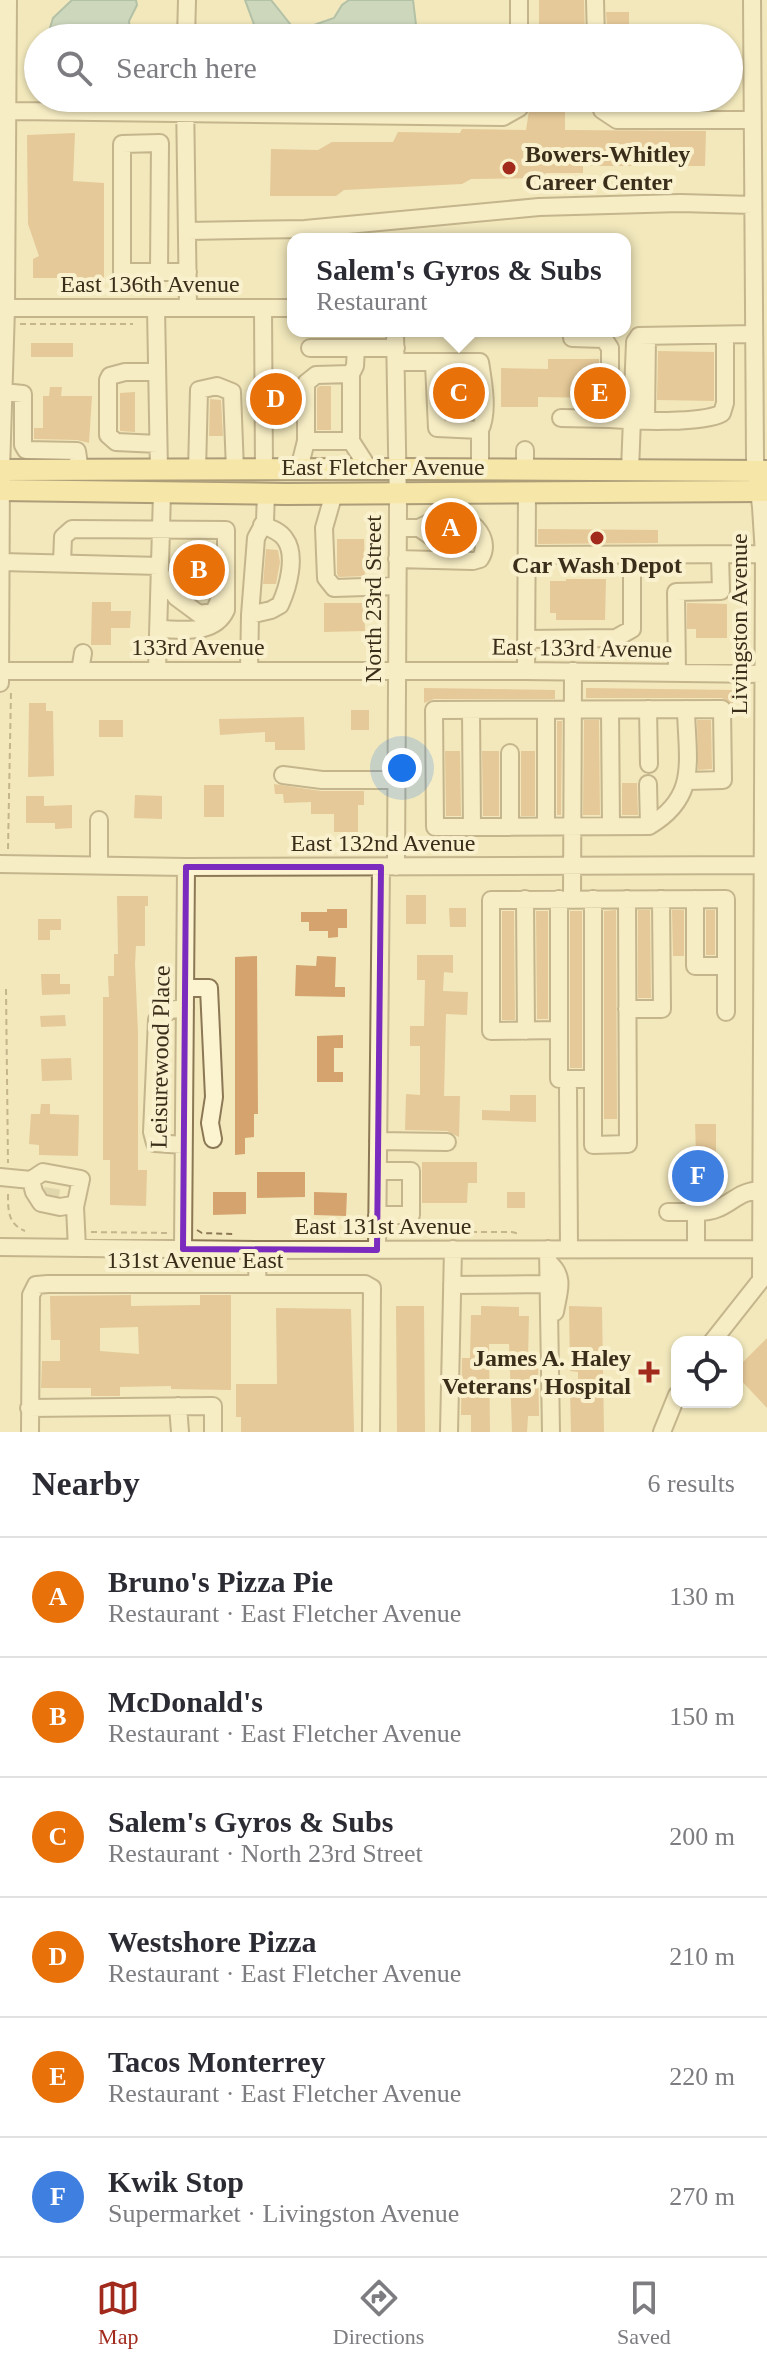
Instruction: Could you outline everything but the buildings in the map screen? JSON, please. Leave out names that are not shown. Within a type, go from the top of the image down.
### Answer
[{"type":"main road","name":"East Fletcher Avenue","points":[[0,470],[44,461],[80,471],[197,471],[480,469],[525,460],[762,481]]},
{"type":"main road","name":"East Fletcher Avenue","points":[[0,490],[527,492],[762,481]]},
{"type":"street","points":[[0,683],[0,470],[6,308],[4,102],[8,0]]},
{"type":"street","points":[[186,24],[187,0]]},
{"type":"street","points":[[519,0],[519,24]]},
{"type":"street","points":[[595,0],[596,24]]},
{"type":"street","name":"Livingston Avenue","points":[[717,1336],[761,1280],[764,1249],[761,1190],[764,554],[762,481],[755,459],[753,205],[760,172],[752,120],[752,0]]},
{"type":"street","points":[[4,102],[24,102]]},
{"type":"street","points":[[185,112],[188,308]]},
{"type":"street","points":[[358,112],[503,117],[512,112]]},
{"type":"street","points":[[605,112],[617,120],[752,120]]},
{"type":"street","points":[[185,142],[122,144],[122,272],[188,272]]},
{"type":"street","points":[[159,271],[160,143]]},
{"type":"street","points":[[187,231],[305,229],[539,207],[680,203],[753,205]]},
{"type":"street","name":"East 136th Avenue","points":[[6,308],[156,316],[188,308],[287,308]]},
{"type":"street","points":[[263,308],[264,470]]},
{"type":"street","points":[[156,316],[159,471]]},
{"type":"street","points":[[630,470],[639,420],[635,342],[639,336],[754,334]]},
{"type":"street","points":[[561,418],[710,418],[722,413],[725,403],[725,335]]},
{"type":"street","points":[[572,338],[604,339],[608,342],[610,419]]},
{"type":"street","points":[[310,348],[396,347],[434,364],[480,362],[483,391],[480,469]]},
{"type":"street","name":"North 23rd Street","points":[[377,1250],[378,1141],[389,867],[396,780],[396,347]]},
{"type":"street","points":[[356,348],[355,366],[351,374],[351,441],[369,469]]},
{"type":"street","points":[[434,364],[437,428],[480,430]]},
{"type":"street","points":[[157,372],[125,372],[110,376],[108,435],[116,442],[158,444]]},
{"type":"street","points":[[299,469],[306,441],[306,383],[316,375],[351,374]]},
{"type":"street","points":[[197,471],[199,390],[217,386],[232,392],[235,470]]},
{"type":"street","points":[[3,392],[23,394],[23,445],[44,461]]},
{"type":"street","points":[[2,426],[23,426]]},
{"type":"street","points":[[306,441],[351,441]]},
{"type":"street","points":[[526,671],[527,492]]},
{"type":"street","points":[[157,671],[162,493]]},
{"type":"street","points":[[249,671],[256,538],[265,521],[266,493]]},
{"type":"street","points":[[334,493],[324,528],[326,578],[334,588],[397,586]]},
{"type":"street","points":[[397,559],[480,559],[484,549],[481,535],[472,524],[429,523],[419,528],[398,528]]},
{"type":"street","points":[[250,615],[280,605],[289,573],[287,542],[278,532],[262,525]]},
{"type":"street","points":[[62,563],[63,537],[72,529],[226,530],[226,610],[222,618],[211,627],[158,629]]},
{"type":"street","points":[[160,569],[176,597],[199,614],[214,612],[220,603],[221,553],[226,548]]},
{"type":"street","points":[[527,555],[764,554]]},
{"type":"street","points":[[527,639],[616,638],[632,629],[632,555]]},
{"type":"street","points":[[677,673],[676,592],[721,591],[720,555]]},
{"type":"street","points":[[1,562],[160,569]]},
{"type":"street","points":[[80,671],[83,653]]},
{"type":"street","name":"133rd Avenue","points":[[0,671],[396,671]]},
{"type":"street","name":"East 133rd Avenue","points":[[396,671],[765,674]]},
{"type":"street","points":[[573,671],[572,867],[565,899],[559,1079],[593,1079]]},
{"type":"street","points":[[686,709],[687,781],[683,795],[666,816],[649,826],[435,827],[434,710],[610,710],[648,709],[686,709],[722,709],[723,780],[687,781]]},
{"type":"street","points":[[648,709],[649,764]]},
{"type":"street","points":[[471,710],[472,827]]},
{"type":"street","points":[[546,710],[546,826]]},
{"type":"street","points":[[610,710],[611,826]]},
{"type":"street","points":[[510,753],[510,827]]},
{"type":"street","points":[[283,775],[322,780],[396,780]]},
{"type":"street","points":[[648,784],[649,826]]},
{"type":"street","points":[[99,820],[99,866]]},
{"type":"street","name":"East 132nd Avenue","points":[[4,859],[99,866],[186,867],[764,865]]},
{"type":"street","name":"Leisurewood Place","points":[[183,1249],[186,867]]},
{"type":"street","points":[[525,899],[526,1031]]},
{"type":"street","points":[[593,899],[593,1145],[628,1144],[627,899]]},
{"type":"street","points":[[627,1009],[662,1009],[661,899]]},
{"type":"street","points":[[695,899],[695,966],[726,966]]},
{"type":"street","points":[[559,1030],[491,1031],[491,900],[726,899],[726,1012]]},
{"type":"street","points":[[185,988],[209,988],[214,1097],[210,1123],[213,1139]]},
{"type":"street","points":[[183,1145],[155,1143],[152,1132],[156,1024],[164,1012],[185,1008]]},
{"type":"street","points":[[568,1089],[569,1249]]},
{"type":"street","points":[[378,1141],[447,1142]]},
{"type":"street","points":[[377,1215],[411,1215],[411,1171],[378,1171]]},
{"type":"street","points":[[69,1203],[60,1207],[41,1203],[36,1189],[43,1172],[81,1179],[69,1203],[77,1248]]},
{"type":"street","points":[[0,1177],[36,1189]]},
{"type":"street","points":[[668,1212],[714,1212],[747,1190],[761,1190]]},
{"type":"street","points":[[696,1212],[696,1249]]},
{"type":"street","name":"East 131st Avenue","points":[[0,1247],[453,1249],[549,1256],[569,1249],[764,1249]]},
{"type":"street","points":[[449,1432],[453,1249]]},
{"type":"street","points":[[257,1284],[258,1250]]},
{"type":"street","points":[[549,1256],[551,1432]]},
{"type":"street","points":[[548,1322],[556,1311],[560,1279],[549,1256]]},
{"type":"street","name":"131st Avenue East","points":[[29,1408],[31,1295],[36,1285],[365,1284],[372,1288],[371,1432]]},
{"type":"street","points":[[452,1285],[547,1284]]},
{"type":"street","points":[[178,1406],[180,1432]]},
{"type":"street","points":[[30,1432],[29,1408],[178,1406],[213,1406],[213,1432]]},
{"type":"street","points":[[662,1432],[672,1408]]},
{"type":"path","points":[[13,324],[156,316]]},
{"type":"path","points":[[4,859],[9,783]]},
{"type":"path","points":[[195,1226],[202,1233],[247,1235]]},
{"type":"path","points":[[321,1235],[370,1231]]},
{"type":"path","points":[[386,1232],[512,1232],[524,1235]]},
{"type":"highlighted area","points":[[186,867],[381,867],[377,1250],[183,1249]]},
{"type":"water","points":[[72,0],[136,0],[137,5],[129,24],[51,24],[53,18]]},
{"type":"water","points":[[245,0],[271,0],[290,24],[254,24]]},
{"type":"water","points":[[349,0],[413,0],[416,24],[317,24],[334,18]]},
{"type":"tunnel","points":[[43,1195],[62,1198]]},
{"type":"place","name":"Bowers-Whitley Career Center","points":[[509,168]]},
{"type":"place","name":"Salem's Gyros & Subs","points":[[459,393]]},
{"type":"place","name":"Tacos Monterrey","points":[[600,393]]},
{"type":"place","name":"Westshore Pizza","points":[[276,399]]},
{"type":"place","name":"Bruno's Pizza Pie","points":[[451,528]]},
{"type":"place","name":"Car Wash Depot","points":[[597,538]]},
{"type":"place","name":"McDonald's","points":[[199,570]]},
{"type":"place","name":"Kwik Stop","points":[[698,1176]]},
{"type":"place","name":"James A. Haley Veterans' Hospital","points":[[649,1372]]}]
